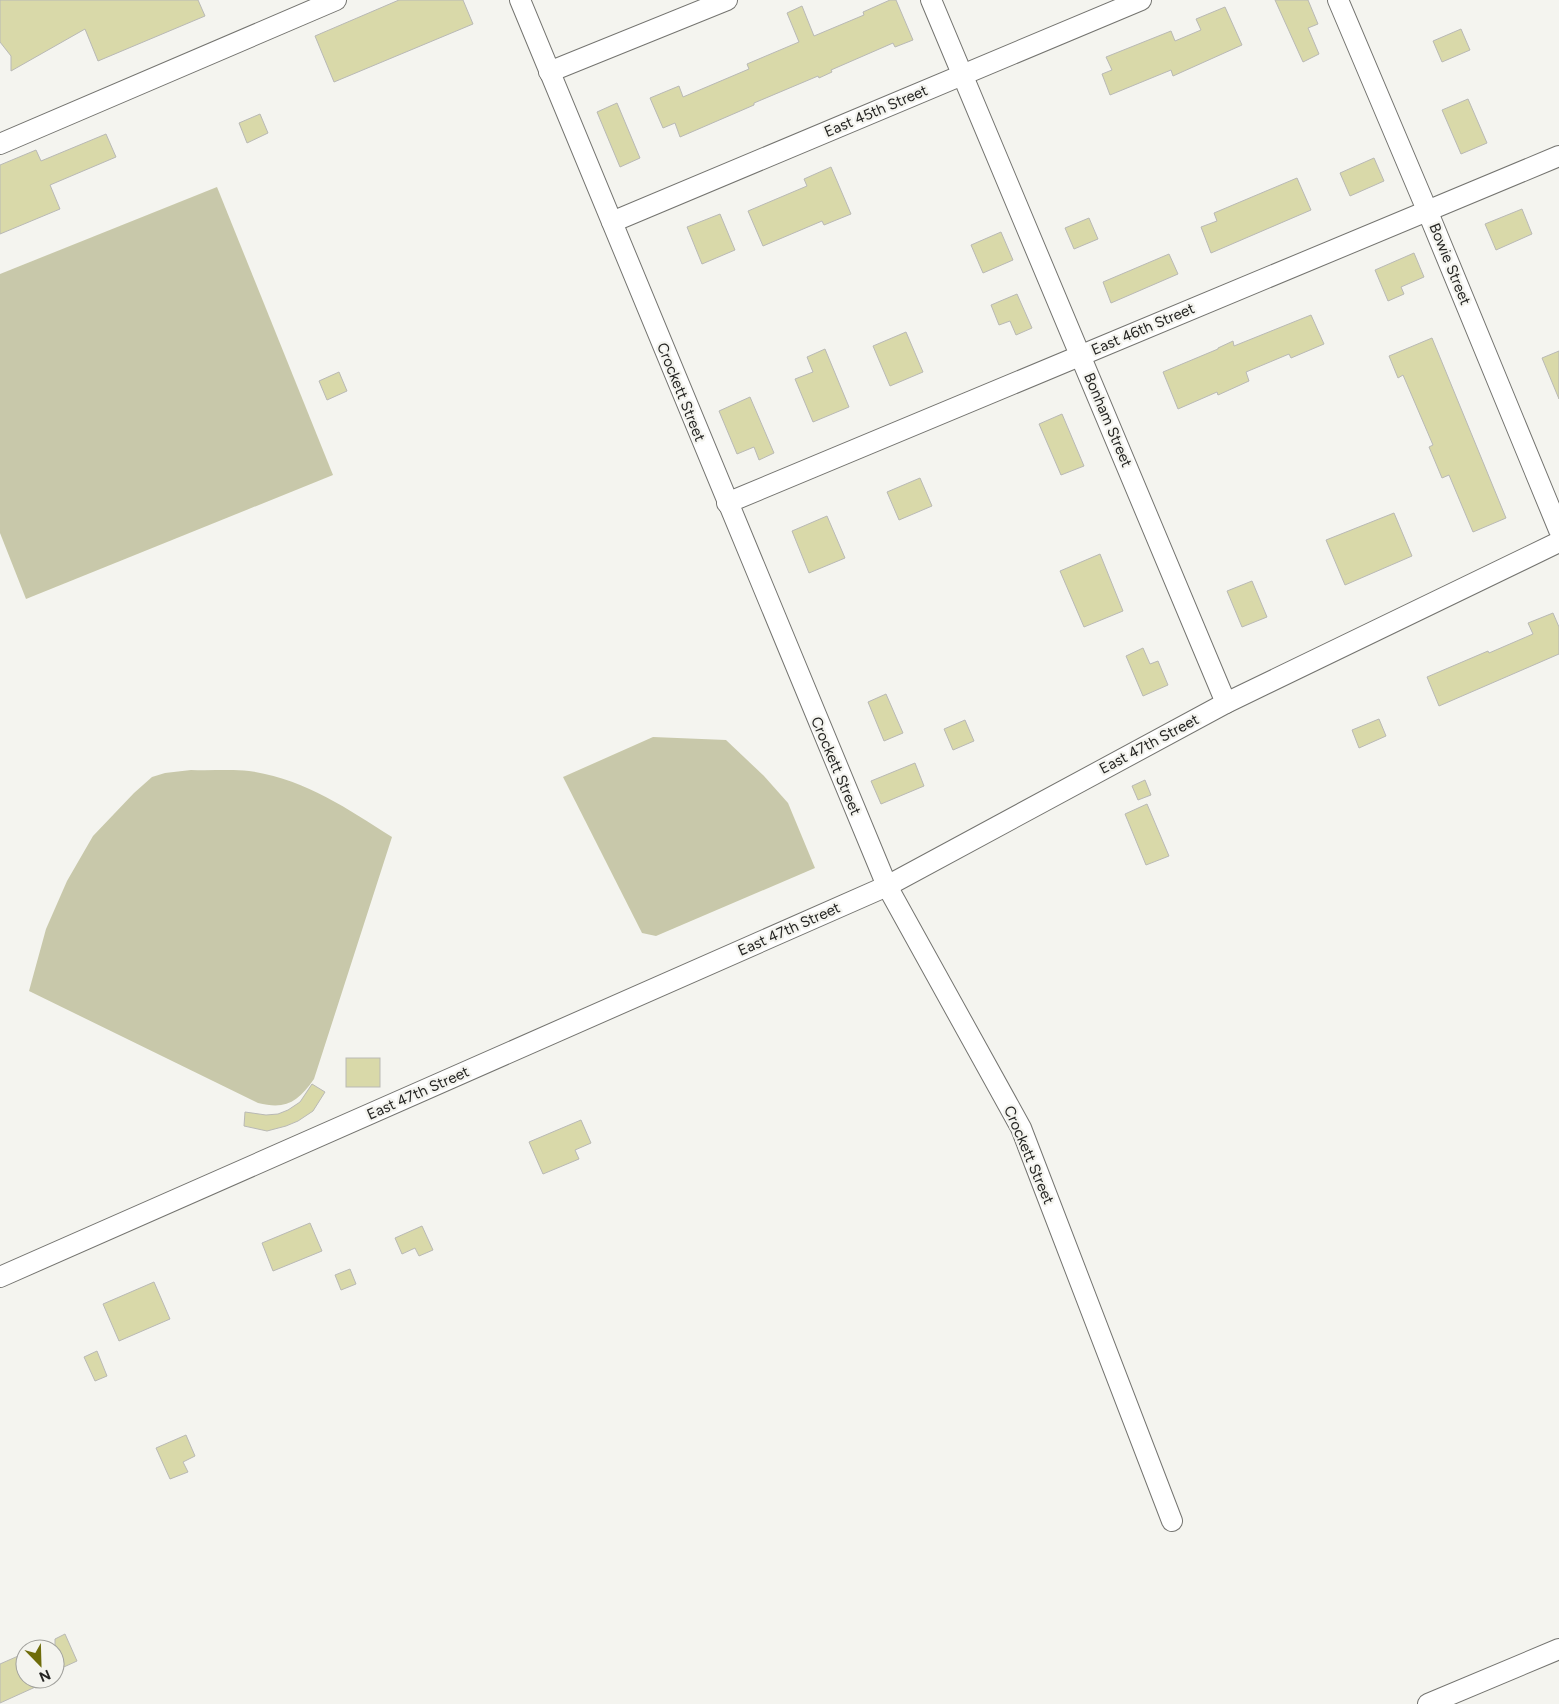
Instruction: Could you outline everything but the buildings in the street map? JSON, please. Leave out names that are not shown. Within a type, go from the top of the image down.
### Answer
[{"type":"street","points":[[0,144],[336,0]]},
{"type":"street","name":"Crockett Street","points":[[520,0],[887,886],[1021,1128],[1172,1521]]},
{"type":"street","points":[[549,72],[727,0]]},
{"type":"street","name":"Bonham Street","points":[[931,0],[1226,703]]},
{"type":"street","name":"East 45th Street","points":[[612,222],[1140,0]]},
{"type":"street","name":"Bowie Street","points":[[1338,0],[1559,530]]},
{"type":"street","name":"East 46th Street","points":[[727,503],[1559,156]]},
{"type":"street","name":"East 47th Street","points":[[0,1277],[887,886],[1226,703],[1559,542]]},
{"type":"street","points":[[1428,1704],[1559,1649]]},
{"type":"green space","points":[[217,187],[333,475],[26,599],[0,533],[0,274]]},
{"type":"green space","points":[[653,737],[726,740],[764,776],[788,803],[815,868],[656,936],[642,933],[563,777]]},
{"type":"green space","points":[[191,770],[249,771],[288,781],[341,805],[392,837],[314,1079],[297,1099],[284,1105],[258,1103],[29,991],[46,929],[67,881],[93,836],[152,777],[165,773]]}]
